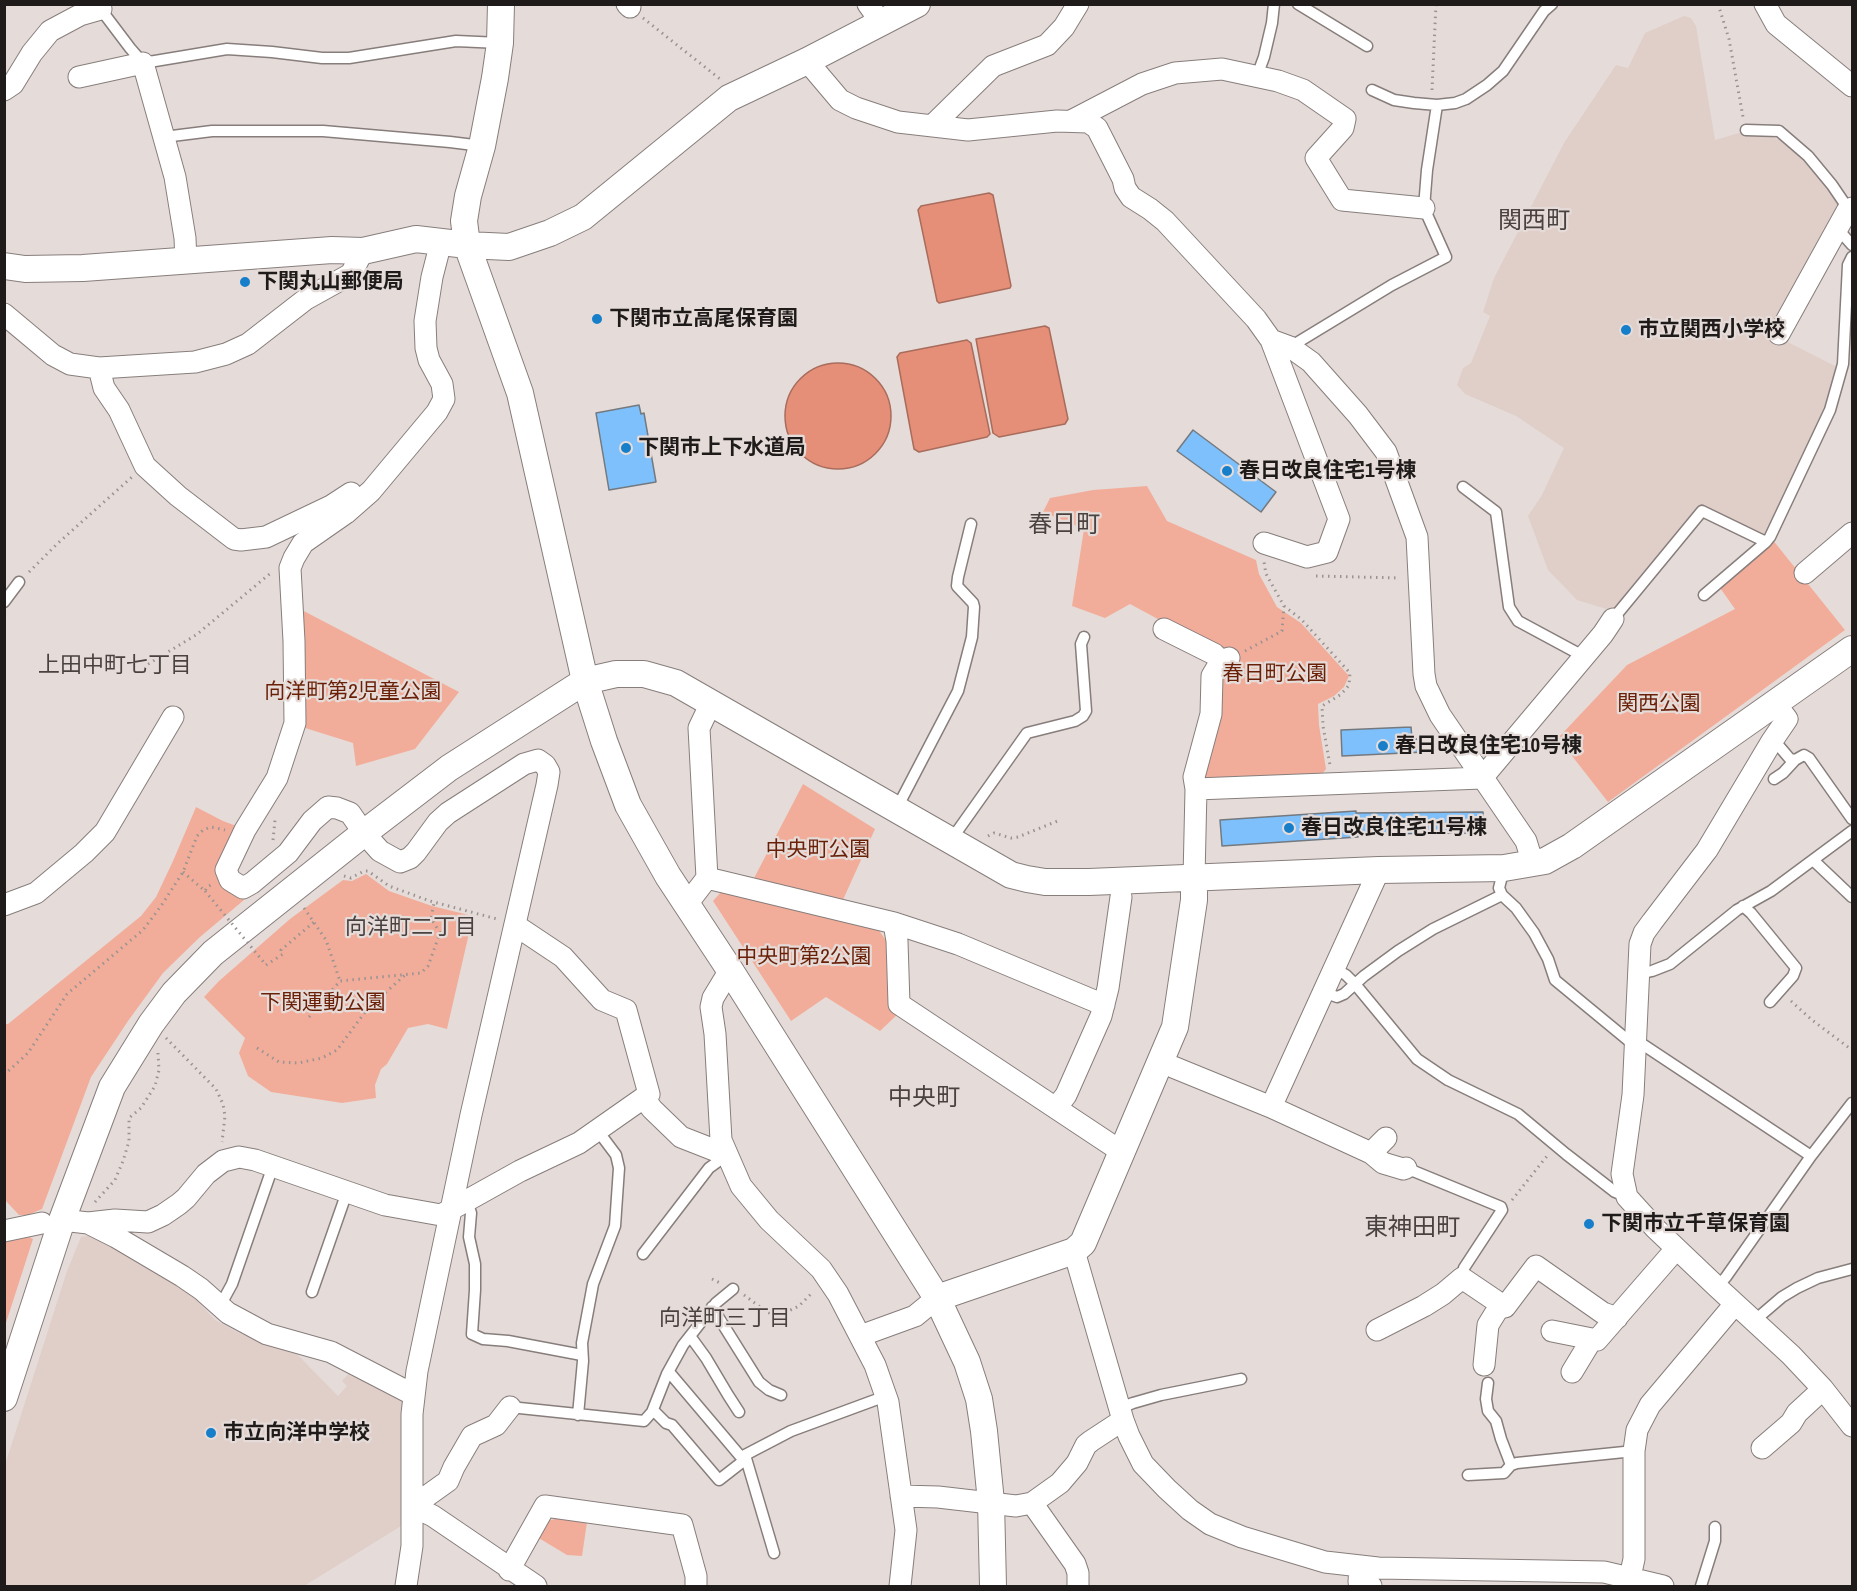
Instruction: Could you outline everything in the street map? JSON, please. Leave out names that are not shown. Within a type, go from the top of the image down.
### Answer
[{"type":"street","points":[[501,4],[500,43],[482,146],[468,196],[464,221],[467,245],[520,393],[585,681],[628,805],[668,876],[937,1298],[967,1362],[979,1399],[984,1431],[991,1502],[993,1587]]},
{"type":"street","points":[[4,266],[25,269],[83,268],[332,250],[363,251],[416,239],[509,247],[550,233],[584,217],[729,98],[807,61],[873,15],[917,4]]},
{"type":"street","points":[[932,126],[993,66],[1047,45],[1064,27],[1078,4]]},
{"type":"street","points":[[1765,4],[1776,24],[1852,86]]},
{"type":"street","points":[[4,90],[13,84],[32,53],[50,31],[99,7]]},
{"type":"street","points":[[807,61],[840,100],[856,108],[898,122],[968,130],[1071,121],[1088,123],[1097,128],[1131,197],[1164,221],[1281,343],[1311,362],[1326,377],[1386,452],[1418,537],[1426,686],[1440,715],[1526,841],[1533,864]]},
{"type":"street","points":[[79,77],[143,63],[175,177],[185,238],[186,261]]},
{"type":"street","points":[[1071,121],[1142,84],[1175,73],[1222,69],[1278,81],[1303,90],[1345,119],[1343,128],[1316,158],[1342,200],[1424,208]]},
{"type":"street","points":[[1779,334],[1837,228],[1851,209]]},
{"type":"street","points":[[406,1587],[412,1546],[412,1414],[425,1330],[459,1206],[491,1025],[549,772],[538,760],[524,764],[448,813],[438,822],[410,858],[400,862],[380,851],[350,813],[328,807],[312,821],[288,853],[243,888],[230,880],[226,870],[245,830],[277,778],[295,723],[291,568],[294,558],[303,543],[346,513],[370,491],[437,412],[444,399],[442,384],[429,360],[426,348],[425,321],[432,277],[441,242]]},
{"type":"street","points":[[4,314],[53,355],[70,364],[99,368],[195,362],[226,354],[248,344],[306,299],[351,274],[363,251]]},
{"type":"street","points":[[1264,552],[1307,557],[1327,552],[1339,519],[1281,343]]},
{"type":"street","points":[[99,368],[104,388],[119,410],[145,466],[178,496],[234,539],[266,537],[331,506],[389,469]]},
{"type":"street","points":[[1805,573],[1852,533]]},
{"type":"street","points":[[1196,789],[1482,778],[1603,634],[1612,619]]},
{"type":"street","points":[[860,1336],[915,1316],[937,1298],[1074,1251],[1083,1243],[1090,1230],[1175,1027],[1194,900],[1196,789],[1194,777],[1211,714],[1212,676],[1225,659],[1164,629]]},
{"type":"street","points":[[4,1398],[52,1222],[112,1087],[151,1024],[174,993],[213,953],[449,768],[585,681],[616,674],[644,674],[676,683],[1011,875],[1045,882],[1089,882],[1379,870],[1504,868],[1545,861],[1572,846],[1852,649]]},
{"type":"street","points":[[687,904],[707,879],[699,728],[711,703]]},
{"type":"street","points":[[1775,704],[1787,719],[1707,850],[1644,933],[1640,944],[1633,1095],[1622,1174],[1627,1197],[1676,1249],[1791,1355],[1852,1425]]},
{"type":"street","points":[[4,905],[36,893],[84,853],[105,832],[172,717]]},
{"type":"street","points":[[1270,1107],[1379,870]]},
{"type":"street","points":[[707,879],[894,923],[958,944],[1104,1005]]},
{"type":"street","points":[[1056,1108],[1066,1095],[1101,1016],[1108,988],[1121,897]]},
{"type":"street","points":[[894,923],[897,941],[899,1004],[1122,1152]]},
{"type":"street","points":[[8,1226],[52,1222],[91,1213],[115,1220],[148,1222],[163,1215],[186,1198],[206,1174],[224,1161],[239,1157],[273,1166],[385,1205],[441,1215],[520,1171],[579,1143],[649,1094],[626,1010],[602,1000],[563,957],[532,934],[515,925]]},
{"type":"street","points":[[730,970],[713,998],[711,1007],[715,1034],[721,1140],[741,1186],[769,1220],[828,1278],[875,1365],[888,1402],[906,1530],[900,1587]]},
{"type":"street","points":[[1173,1067],[1270,1107],[1371,1154],[1383,1163],[1406,1168]]},
{"type":"street","points":[[644,1098],[681,1137],[727,1155]]},
{"type":"street","points":[[1371,1154],[1386,1138]]},
{"type":"street","points":[[91,1213],[116,1237],[182,1276],[228,1313],[267,1334],[331,1352],[354,1362],[414,1395]]},
{"type":"street","points":[[1552,1331],[1597,1340],[1676,1249]]},
{"type":"street","points":[[1074,1251],[1121,1414],[1143,1464],[1190,1510],[1210,1524],[1242,1537],[1324,1562],[1389,1568],[1604,1572],[1663,1587]]},
{"type":"street","points":[[1377,1330],[1396,1322],[1433,1300],[1462,1278],[1505,1307],[1536,1266],[1603,1314],[1617,1318]]},
{"type":"street","points":[[1486,1374],[1488,1325],[1501,1304]]},
{"type":"street","points":[[1630,1577],[1634,1559],[1634,1451],[1638,1430],[1650,1405],[1735,1304]]},
{"type":"street","points":[[1572,1372],[1592,1339]]},
{"type":"street","points":[[1762,1448],[1791,1423],[1797,1413],[1823,1389]]},
{"type":"street","points":[[413,1506],[448,1481],[472,1436],[496,1425],[510,1407]]},
{"type":"street","points":[[901,1496],[938,1497],[1016,1506],[1032,1503],[1060,1483],[1077,1463],[1086,1445],[1121,1414]]},
{"type":"street","points":[[1032,1503],[1075,1564],[1078,1573],[1078,1587]]},
{"type":"street","points":[[413,1506],[433,1516],[536,1587]]},
{"type":"street","points":[[509,1570],[545,1506],[682,1525],[696,1576],[696,1587]]},
{"type":"street","points":[[1360,1566],[1359,1582],[1371,1587]]},
{"type":"lane","points":[[1257,76],[1272,23],[1274,4]]},
{"type":"lane","points":[[1298,4],[1366,46]]},
{"type":"lane","points":[[1372,90],[1395,100],[1434,104],[1455,103],[1466,99],[1487,85],[1503,70],[1544,11],[1552,4]]},
{"type":"lane","points":[[99,7],[143,63],[227,49],[349,58],[456,41],[500,43]]},
{"type":"lane","points":[[1281,343],[1446,257],[1424,208],[1434,104]]},
{"type":"lane","points":[[1746,130],[1779,131],[1808,156],[1851,209]]},
{"type":"lane","points":[[164,137],[212,131],[323,131],[482,146]]},
{"type":"lane","points":[[1837,228],[1852,245]]},
{"type":"lane","points":[[1704,595],[1766,542],[1830,410],[1843,364],[1848,265],[1852,257]]},
{"type":"lane","points":[[1463,487],[1496,512],[1509,608],[1518,621],[1584,656]]},
{"type":"lane","points":[[1612,619],[1702,511],[1766,542]]},
{"type":"lane","points":[[897,809],[958,691],[972,637],[973,603],[957,586],[971,524]]},
{"type":"lane","points":[[4,602],[19,582]]},
{"type":"lane","points":[[951,840],[1027,733],[1075,721],[1083,716],[1086,711],[1081,644],[1084,637]]},
{"type":"lane","points":[[1773,739],[1790,759],[1795,760]]},
{"type":"lane","points":[[1774,779],[1804,755],[1809,758],[1852,819]]},
{"type":"lane","points":[[1639,974],[1652,972],[1670,964],[1743,906],[1771,891],[1852,831]]},
{"type":"lane","points":[[1813,860],[1852,897]]},
{"type":"lane","points":[[1504,868],[1499,888],[1502,895],[1516,908],[1533,933],[1548,958],[1556,980],[1636,1043],[1811,1156]]},
{"type":"lane","points":[[1323,992],[1337,997],[1344,994],[1398,951],[1433,929],[1502,895]]},
{"type":"lane","points":[[1743,906],[1796,968],[1796,972],[1770,1002]]},
{"type":"lane","points":[[1334,968],[1355,984],[1417,1059],[1448,1080],[1518,1114],[1615,1192],[1627,1197]]},
{"type":"lane","points":[[1717,1287],[1852,1103]]},
{"type":"lane","points":[[578,1415],[582,1343],[593,1284],[615,1226],[619,1168],[616,1155],[598,1131]]},
{"type":"lane","points":[[643,1254],[709,1168],[727,1155]]},
{"type":"lane","points":[[220,1306],[232,1284],[273,1166]]},
{"type":"lane","points":[[1406,1168],[1501,1207],[1502,1210],[1464,1268],[1462,1278]]},
{"type":"lane","points":[[312,1292],[347,1192]]},
{"type":"lane","points":[[459,1206],[471,1213],[469,1237],[475,1264],[476,1290],[472,1334],[483,1339],[508,1341],[582,1355]]},
{"type":"lane","points":[[1754,1321],[1782,1297],[1797,1288],[1818,1278],[1852,1269]]},
{"type":"lane","points":[[510,1407],[644,1421],[653,1410],[683,1345],[712,1307],[733,1289]]},
{"type":"lane","points":[[712,1307],[759,1382],[769,1390],[781,1395]]},
{"type":"lane","points":[[690,1336],[739,1412]]},
{"type":"lane","points":[[669,1372],[741,1457],[746,1457]]},
{"type":"lane","points":[[1486,1374],[1488,1411],[1496,1421],[1511,1465]]},
{"type":"lane","points":[[1121,1414],[1161,1395],[1242,1380]]},
{"type":"lane","points":[[653,1410],[666,1423],[672,1425],[719,1480],[746,1457],[791,1431],[886,1396]]},
{"type":"lane","points":[[1467,1475],[1504,1473],[1511,1465],[1634,1451]]},
{"type":"lane","points":[[746,1457],[774,1553]]},
{"type":"lane","points":[[1701,1587],[1715,1541],[1715,1527]]},
{"type":"path","points":[[1434,104],[1436,4]]},
{"type":"path","points":[[1718,4],[1729,39],[1746,130]]},
{"type":"path","points":[[628,6],[722,80],[736,96]]},
{"type":"path","points":[[19,582],[57,544],[145,466]]},
{"type":"path","points":[[1264,552],[1266,574],[1284,606],[1307,625],[1350,673],[1351,679],[1345,690],[1322,706],[1323,726],[1331,769],[1330,784]]},
{"type":"path","points":[[148,664],[196,635],[268,575],[294,558]]},
{"type":"path","points":[[1314,576],[1419,578]]},
{"type":"path","points":[[1225,659],[1266,641],[1282,631],[1284,606]]},
{"type":"path","points":[[270,868],[276,811]]},
{"type":"path","points":[[982,842],[994,833],[1011,838],[1018,837],[1060,820]]},
{"type":"path","points":[[4,1075],[28,1053],[67,994],[143,930],[183,872],[198,836],[203,830],[212,827],[231,832]]},
{"type":"path","points":[[340,875],[351,878],[368,871],[389,886],[434,903],[515,925]]},
{"type":"path","points":[[183,872],[206,891],[266,965],[282,954],[281,950],[314,922]]},
{"type":"path","points":[[309,1017],[340,981],[422,973],[428,966],[440,933],[431,918],[434,903]]},
{"type":"path","points":[[301,905],[326,940],[340,981]]},
{"type":"path","points":[[257,1048],[279,1062],[298,1063],[322,1059],[337,1050],[368,1008],[406,973]]},
{"type":"path","points":[[1780,991],[1812,1020],[1852,1050]]},
{"type":"path","points":[[169,1041],[216,1089],[223,1104],[225,1116],[220,1151],[224,1161]]},
{"type":"path","points":[[91,1213],[115,1180],[123,1161],[129,1141],[129,1118],[141,1108],[156,1086],[159,1070],[157,1048]]},
{"type":"path","points":[[1502,1210],[1550,1152],[1558,1147]]},
{"type":"path","points":[[712,1279],[741,1293],[766,1312],[778,1316],[799,1306],[828,1278]]},
{"type":"shaded area","points":[[1684,16],[1691,18],[1696,26],[1715,140],[1746,131],[1784,142],[1804,160],[1841,205],[1768,332],[1837,367],[1827,410],[1766,536],[1763,537],[1702,508],[1613,611],[1577,600],[1548,570],[1528,516],[1542,495],[1564,448],[1516,416],[1465,394],[1457,385],[1463,368],[1471,363],[1490,316],[1483,312],[1494,278],[1564,143],[1616,65],[1628,68],[1645,33]]},
{"type":"shaded area","points":[[989,193],[993,195],[1011,286],[939,303],[918,210],[921,206]]},
{"type":"shaded area","points":[[1045,326],[1049,328],[1068,419],[1065,424],[999,437],[993,433],[976,339]]},
{"type":"shaded area","points":[[967,340],[971,343],[990,434],[987,437],[919,452],[914,449],[897,357],[900,353]]},
{"type":"shaded area","points":[[838,363],[858,367],[875,379],[887,396],[891,416],[887,436],[875,453],[858,465],[838,469],[818,465],[801,453],[789,436],[785,416],[789,396],[801,379],[818,367]]},
{"type":"shaded area","name":"市立向洋中学校","points":[[98,1234],[181,1283],[215,1320],[241,1334],[292,1349],[338,1396],[347,1386],[342,1381],[352,1370],[407,1400],[406,1523],[304,1586],[5,1586],[5,1465],[67,1271],[81,1237]]},
{"type":"green space","name":"春日町公園","points":[[1147,486],[1167,521],[1256,560],[1259,574],[1277,607],[1301,623],[1349,676],[1344,687],[1334,696],[1318,704],[1326,769],[1319,778],[1204,782],[1200,777],[1219,652],[1130,604],[1105,618],[1072,606],[1084,529],[1043,512],[1050,498],[1093,490]]},
{"type":"green space","name":"関西公園","points":[[1772,539],[1845,630],[1608,802],[1558,738],[1627,665],[1735,609],[1718,585]]},
{"type":"green space","name":"向洋町第2児童公園","points":[[298,608],[459,692],[415,749],[356,766],[353,743],[302,727]]},
{"type":"green space","name":"中央町公園","points":[[803,784],[875,829],[842,902],[752,882]]},
{"type":"green space","points":[[196,807],[239,827],[220,874],[244,900],[200,937],[163,973],[128,1021],[91,1077],[42,1209],[28,1215],[19,1215],[5,1200],[5,1024],[8,1024],[141,916],[156,897]]},
{"type":"green space","name":"下関運動公園","points":[[366,874],[389,891],[432,906],[473,916],[447,1029],[428,1024],[408,1028],[387,1064],[381,1069],[375,1085],[376,1098],[342,1103],[271,1092],[248,1076],[239,1053],[245,1038],[204,997],[290,919],[343,880],[352,881]]},
{"type":"green space","name":"中央町第2公園","points":[[721,892],[876,926],[887,942],[889,1009],[899,1013],[880,1031],[826,997],[791,1021],[713,901]]},
{"type":"green space","points":[[29,1237],[33,1239],[5,1326],[5,1242]]},
{"type":"green space","points":[[559,1518],[587,1522],[582,1556],[567,1555],[537,1537],[547,1521]]},
{"type":"building","name":"下関市上下水道局","points":[[639,405],[641,414],[644,413],[656,482],[609,490],[596,413]]},
{"type":"building","name":"春日改良住宅1号棟","points":[[1193,430],[1276,492],[1261,512],[1177,451]]},
{"type":"building","name":"春日改良住宅10号棟","points":[[1411,727],[1412,739],[1425,739],[1425,752],[1342,756],[1341,730]]},
{"type":"building","points":[[1356,811],[1356,813],[1483,812],[1484,833],[1358,834],[1358,837],[1222,846],[1220,820]]},
{"type":"place","name":"下関丸山郵便局","points":[[245,282]]},
{"type":"place","name":"下関市立高尾保育園","points":[[597,319]]},
{"type":"place","name":"市立関西小学校","points":[[1626,330]]},
{"type":"place","name":"下関市上下水道局","points":[[626,448]]},
{"type":"place","name":"春日改良住宅1号棟","points":[[1227,471]]},
{"type":"place","name":"春日改良住宅10号棟","points":[[1383,746]]},
{"type":"place","name":"春日改良住宅11号棟","points":[[1289,828]]},
{"type":"place","name":"下関市立千草保育園","points":[[1589,1224]]},
{"type":"place","name":"市立向洋中学校","points":[[211,1433]]},
{"type":"district","name":"関西町","points":[[1534,222]]},
{"type":"district","name":"春日町","points":[[1064,526]]},
{"type":"district","name":"上田中町七丁目","points":[[115,666]]},
{"type":"district","name":"向洋町二丁目","points":[[411,928]]},
{"type":"district","name":"中央町","points":[[924,1099]]},
{"type":"district","name":"東神田町","points":[[1412,1229]]},
{"type":"district","name":"向洋町三丁目","points":[[725,1319]]}]
